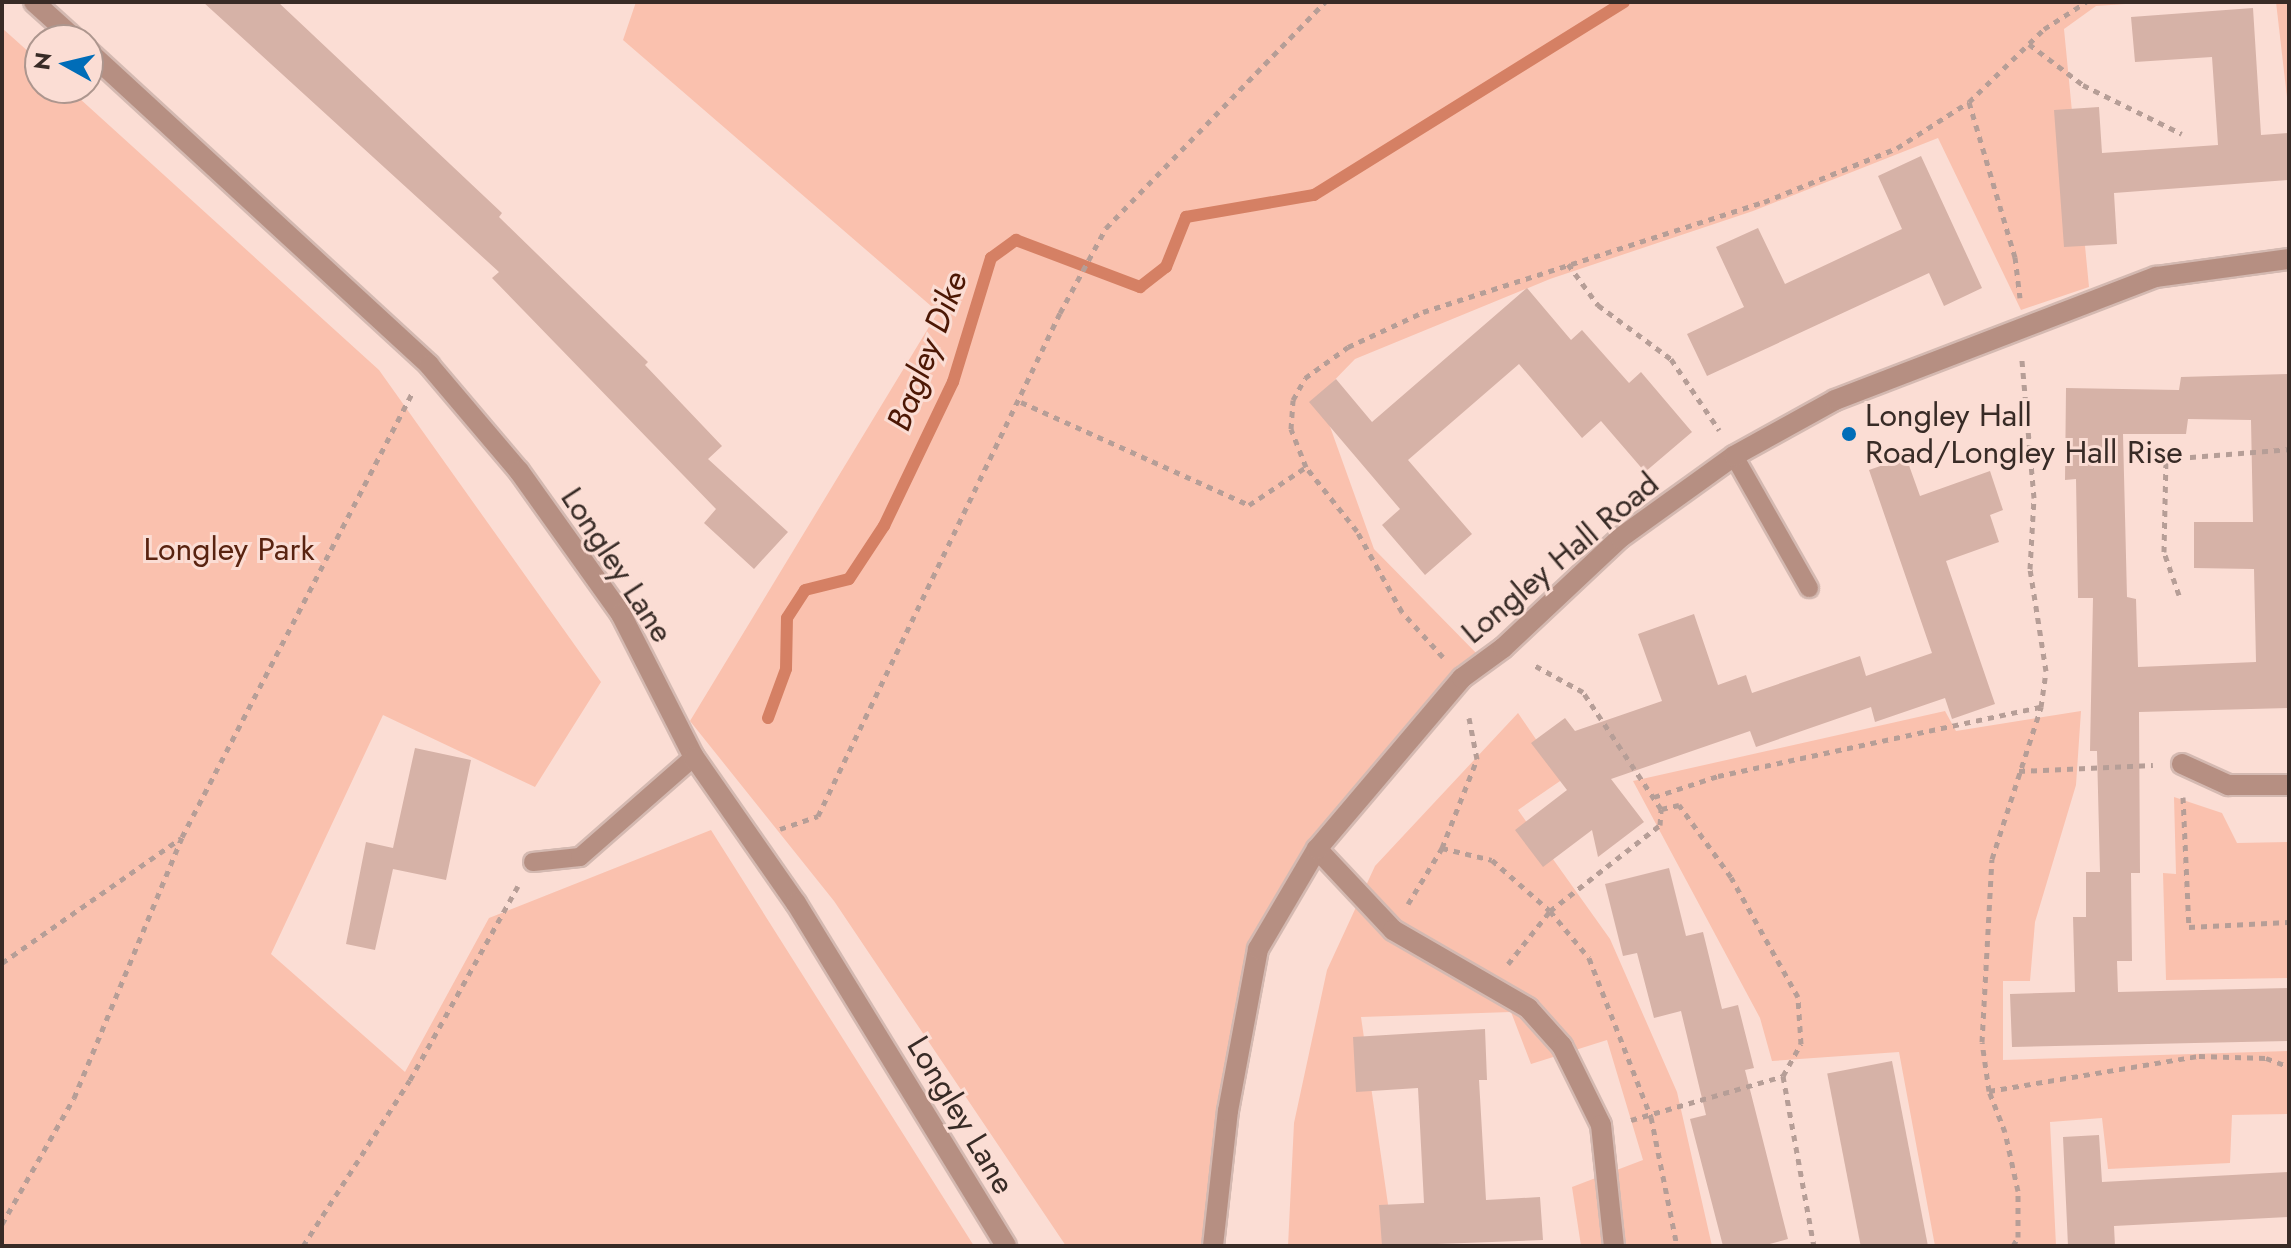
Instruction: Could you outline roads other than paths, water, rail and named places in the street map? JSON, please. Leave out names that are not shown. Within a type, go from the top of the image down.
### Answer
[{"type":"street","points":[[34,2],[58,24]]},
{"type":"street","name":"Longley Lane","points":[[104,66],[429,365],[519,471],[621,614],[694,757],[753,839],[1006,1246]]},
{"type":"street","name":"Longley Hall Road","points":[[1213,1246],[1228,1111],[1258,949],[1317,849],[1462,678],[1503,648],[1620,538],[1734,456],[1835,400],[2156,277],[2289,259]]},
{"type":"street","points":[[2182,764],[2228,785],[2289,785]]},
{"type":"street","points":[[1317,849],[1393,930],[1528,1008],[1562,1046],[1601,1125],[1614,1246]]},
{"type":"lane","points":[[1734,456],[1809,588]]},
{"type":"lane","points":[[533,862],[580,857],[694,757]]},
{"type":"waterway","name":"Bagley Dike","points":[[768,718],[786,669],[787,618],[805,590],[849,579],[884,526],[953,382],[991,258],[1016,240],[1140,287],[1166,267],[1186,217],[1314,195],[1624,2]]},
{"type":"place","name":"Longley Hall Road/Longley Hall Rise","points":[[1849,434]]},
{"type":"park label","name":"Longley Park","points":[[229,549]]}]
